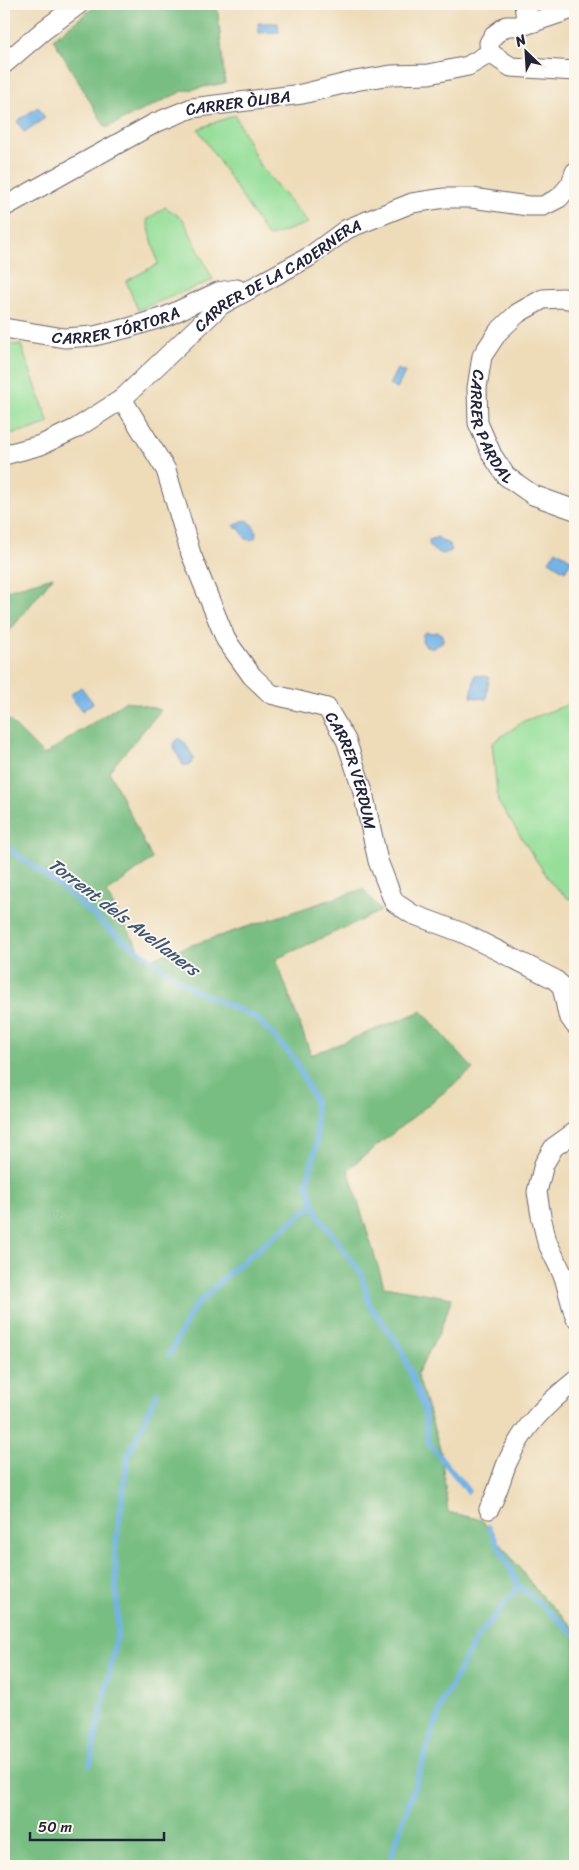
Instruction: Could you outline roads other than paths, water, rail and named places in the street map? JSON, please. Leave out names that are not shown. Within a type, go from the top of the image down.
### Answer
[{"type":"street","points":[[4,64],[44,30],[79,4]]},
{"type":"street","points":[[524,4],[525,12],[535,22]]},
{"type":"street","points":[[575,8],[522,26],[506,26],[494,35],[489,43],[490,53],[511,67],[575,71]]},
{"type":"street","name":"CARRER ÒLIBA","points":[[4,207],[156,123],[192,108],[302,94],[355,81],[382,77],[429,74],[468,66],[490,53]]},
{"type":"street","name":"CARRER DE LA CADERNERA","points":[[4,455],[42,445],[75,429],[122,399],[221,305],[309,256],[347,230],[412,203],[445,198],[472,198],[528,206],[543,206],[559,198],[571,184],[575,172]]},
{"type":"street","name":"CARRER TÓRTORA","points":[[4,328],[64,338],[94,336],[167,316],[218,292],[253,286]]},
{"type":"street","name":"CARRER PARDAL","points":[[575,300],[562,298],[543,299],[518,313],[498,332],[482,356],[477,388],[478,423],[492,455],[506,476],[533,495],[575,510]]},
{"type":"street","name":"CARRER VERDUM","points":[[122,399],[166,470],[191,554],[226,640],[252,676],[271,694],[327,708],[346,740],[362,788],[378,861],[394,902],[412,914],[463,933],[554,979],[562,986],[568,1015],[575,1026]]},
{"type":"street","points":[[575,1132],[554,1147],[544,1164],[537,1192],[540,1216],[547,1242],[564,1277],[575,1317]]},
{"type":"street","points":[[489,1509],[495,1500],[507,1463],[523,1432],[540,1412],[575,1381]]},
{"type":"water","points":[[258,23],[278,23],[279,32],[259,33]]},
{"type":"water","points":[[38,107],[45,118],[24,132],[17,121]]},
{"type":"water","points":[[397,369],[405,372],[397,389],[389,385]]},
{"type":"water","points":[[247,520],[253,526],[256,533],[255,538],[250,540],[246,539],[239,528],[237,529],[234,526]]},
{"type":"water","points":[[438,537],[441,541],[450,544],[451,551],[443,554],[431,548],[429,540]]},
{"type":"water","points":[[556,550],[572,560],[565,571],[549,561]]},
{"type":"water","points":[[426,632],[437,632],[443,635],[443,641],[433,648],[426,646],[422,641],[423,634]]},
{"type":"water","points":[[475,675],[489,677],[486,699],[471,697]]},
{"type":"water","points":[[81,687],[93,703],[82,711],[70,695]]},
{"type":"water","points":[[177,739],[184,742],[194,758],[190,765],[183,765],[174,748],[174,743]]},
{"type":"waterway","name":"Torrent dels Avellaners","points":[[4,845],[64,889],[115,934],[194,990],[257,1018],[294,1058],[315,1101],[317,1143],[307,1184],[318,1215],[361,1273],[370,1306],[401,1348],[424,1408],[428,1442],[468,1491]]},
{"type":"waterway","points":[[169,1355],[193,1309],[230,1272],[314,1204]]},
{"type":"waterway","points":[[90,1764],[118,1632],[115,1550],[128,1456],[157,1393]]},
{"type":"waterway","name":"Torrent dels Avellaners","points":[[489,1527],[519,1586],[575,1634]]},
{"type":"waterway","points":[[388,1866],[443,1701],[476,1639],[519,1586]]}]
